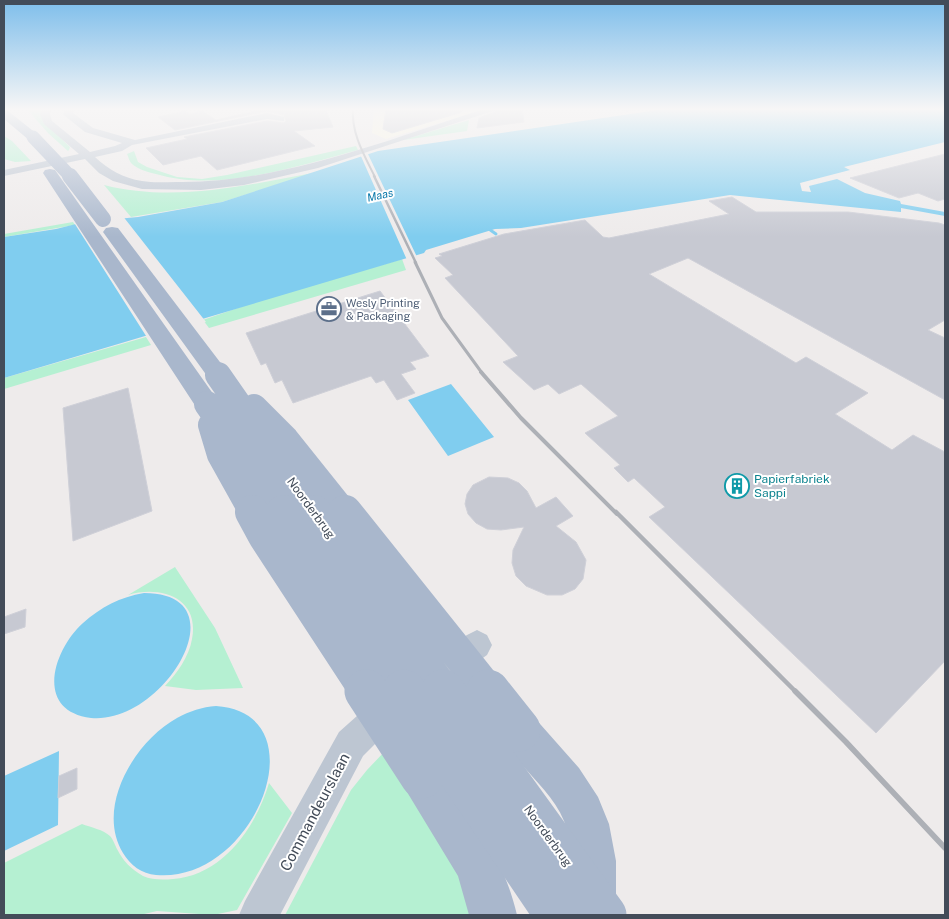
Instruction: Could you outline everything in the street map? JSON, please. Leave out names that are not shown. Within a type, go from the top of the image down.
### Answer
[{"type":"main road","name":"Noorderbrug","points":[[36,151],[66,195],[212,389],[265,445],[605,915]]},
{"type":"main road","name":"Noorderbrug","points":[[45,151],[56,159],[83,191],[212,389],[297,533],[556,915]]},
{"type":"main road","points":[[493,915],[477,864],[260,528],[220,455],[212,389],[248,400],[286,438],[577,802],[592,844],[594,872],[591,915]]},
{"type":"street","points":[[5,169],[101,151]]},
{"type":"street","points":[[5,169],[61,162],[81,162],[101,168],[111,176],[130,183],[151,186],[180,186],[229,183],[294,170],[364,151]]},
{"type":"street","points":[[93,152],[101,168]]},
{"type":"street","points":[[61,162],[93,152],[132,174],[180,186]]},
{"type":"street","name":"Commandeurslaan","points":[[259,915],[351,744],[427,678],[477,645]]},
{"type":"green space","points":[[4,151],[21,151],[31,161],[15,162],[4,159]]},
{"type":"green space","points":[[134,151],[138,162],[177,177],[202,179],[334,151],[355,151],[284,170],[232,179],[206,181],[180,179],[138,168],[132,164],[127,154]]},
{"type":"green space","points":[[318,172],[222,202],[131,217],[104,185],[131,190],[184,192],[238,187]]},
{"type":"green space","points":[[73,222],[75,225],[4,237],[4,234]]},
{"type":"green space","points":[[402,259],[406,270],[209,328],[203,320],[261,300]]},
{"type":"green space","points":[[146,337],[151,345],[4,389],[4,378]]},
{"type":"green space","points":[[175,567],[215,628],[243,688],[196,690],[165,686],[174,676],[188,652],[192,639],[193,625],[190,613],[184,604],[165,594],[141,592],[128,595]]},
{"type":"green space","points":[[387,749],[472,895],[477,915],[285,915],[351,790]]},
{"type":"green space","points":[[269,783],[292,813],[237,910],[213,915],[157,911],[140,915],[4,915],[4,863],[82,824],[101,830],[110,836],[125,861],[143,876],[173,879],[191,876],[207,869],[235,846],[246,832],[256,816]]},
{"type":"water","name":"Maas","points":[[378,151],[909,151],[844,167],[850,170],[800,183],[802,191],[811,192],[809,186],[837,179],[865,193],[900,201],[901,204],[945,212],[945,216],[901,208],[901,212],[730,195],[521,228],[495,229],[426,250],[424,253],[4,378],[4,237],[56,229],[84,222],[138,217],[222,202]]},
{"type":"water","points":[[451,384],[494,437],[448,456],[408,400]]},
{"type":"water","points":[[144,593],[173,599],[188,614],[190,634],[182,658],[166,682],[144,701],[118,715],[91,718],[73,713],[61,704],[56,692],[54,678],[57,663],[64,648],[83,623],[97,612],[119,600]]},
{"type":"water","points":[[216,706],[248,716],[265,737],[270,765],[263,796],[246,827],[222,853],[191,871],[156,875],[146,873],[133,865],[126,857],[116,835],[114,816],[117,796],[124,777],[134,759],[147,742],[161,729],[187,713],[201,708]]},
{"type":"water","points":[[59,751],[58,825],[4,851],[4,776]]},
{"type":"pier","points":[[367,152],[417,257],[407,260],[360,154]]},
{"type":"pier","points":[[122,215],[206,322],[148,339],[73,221]]},
{"type":"building","points":[[149,151],[295,151],[217,170],[201,156],[163,165]]},
{"type":"building","points":[[945,154],[945,199],[938,201],[918,193],[899,198],[850,178]]},
{"type":"building","name":"Papierfabriek Sappi","points":[[732,197],[756,212],[848,212],[945,225],[945,320],[928,330],[945,338],[945,400],[688,258],[649,274],[796,363],[806,357],[868,393],[835,414],[892,450],[913,435],[945,452],[945,661],[876,733],[649,517],[665,507],[634,478],[628,482],[614,468],[620,465],[585,433],[618,416],[581,384],[559,394],[548,384],[534,390],[503,362],[518,356],[445,278],[453,275],[435,258],[442,256],[439,254],[504,234],[585,220],[603,237],[609,238],[729,214],[709,201]]},
{"type":"building","points":[[380,291],[429,356],[410,362],[416,369],[401,374],[415,393],[397,400],[384,380],[376,383],[371,376],[293,403],[282,380],[275,383],[266,363],[261,365],[246,333]]},
{"type":"building","points":[[128,388],[152,511],[73,541],[63,408]]},
{"type":"building","points":[[489,477],[508,478],[519,483],[527,491],[536,508],[556,497],[573,516],[556,526],[576,542],[586,560],[583,579],[575,589],[562,595],[547,595],[526,586],[516,576],[512,563],[513,550],[524,527],[501,530],[487,529],[476,523],[468,514],[465,504],[467,494],[473,485]]},
{"type":"building","points":[[26,609],[25,627],[4,634],[4,617]]},
{"type":"building","points":[[77,768],[77,789],[58,798],[59,776]]},
{"type":"waterway","points":[[486,227],[496,234]]},
{"type":"railway","points":[[363,151],[375,177]]},
{"type":"railway","points":[[374,176],[416,263]]},
{"type":"railway","points":[[415,262],[442,318],[482,373]]},
{"type":"railway","points":[[481,372],[521,418],[617,514]]},
{"type":"railway","points":[[616,512],[846,742],[945,848]]},
{"type":"place","name":"Wesly Printing & Packaging","points":[[329,309]]},
{"type":"place","name":"Papierfabriek Sappi","points":[[737,486]]}]
